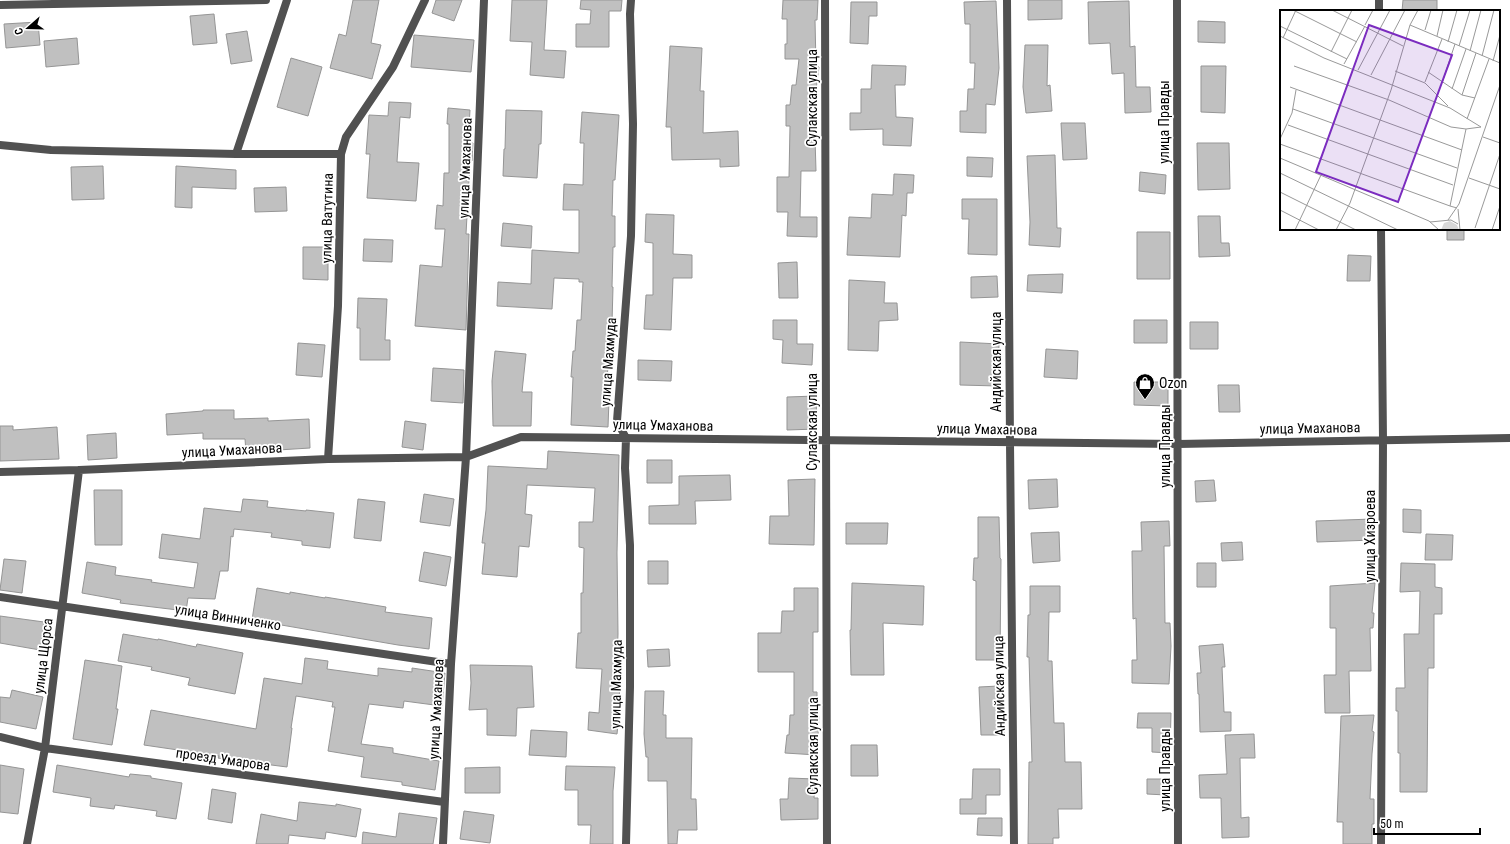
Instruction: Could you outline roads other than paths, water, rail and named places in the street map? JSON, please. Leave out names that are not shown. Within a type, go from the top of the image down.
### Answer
[{"type":"street","points":[[0,5],[266,0]]},
{"type":"street","points":[[236,154],[288,0]]},
{"type":"street","name":"улица Ватутина","points":[[328,459],[338,306],[341,154],[346,137],[393,67],[425,0]]},
{"type":"street","name":"улица Умаханова","points":[[442,844],[451,664],[466,457],[484,0]]},
{"type":"street","name":"улица Махмуда","points":[[626,844],[630,687],[630,545],[625,468],[626,438],[617,421],[631,236],[633,124],[630,14],[631,0]]},
{"type":"street","name":"Сулакская улица","points":[[825,0],[827,844]]},
{"type":"street","name":"Андийская улица","points":[[1007,0],[1014,844]]},
{"type":"street","name":"улица Правды","points":[[1177,0],[1178,844]]},
{"type":"street","points":[[0,145],[52,150],[236,154],[341,154]]},
{"type":"street","name":"улица Хизроева","points":[[1381,230],[1383,440],[1381,844]]},
{"type":"street","name":"улица Умаханова","points":[[0,472],[328,459],[466,457],[521,437],[1178,444],[1510,438]]},
{"type":"street","name":"улица Щорса","points":[[27,844],[45,748],[79,470]]},
{"type":"street","name":"улица Винниченко","points":[[0,597],[451,664]]},
{"type":"street","name":"проезд Умарова","points":[[0,737],[45,748],[444,802]]},
{"type":"place","name":"Ozon","points":[[1145,400]]}]
